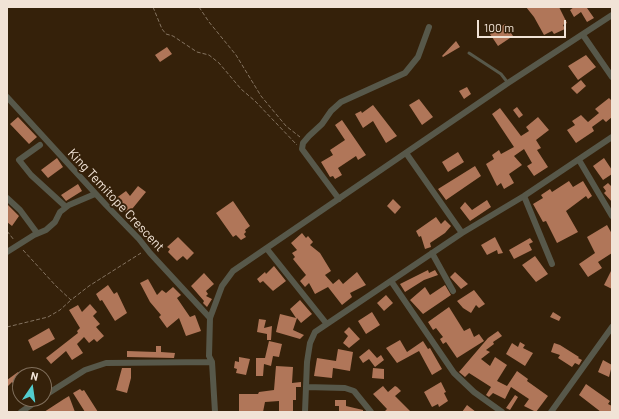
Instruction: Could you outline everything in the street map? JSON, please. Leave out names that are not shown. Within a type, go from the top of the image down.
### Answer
[{"type":"street","points":[[215,412],[212,362],[209,356],[210,318],[222,286],[233,272],[508,84],[612,15]]},
{"type":"street","points":[[339,199],[302,146],[309,136],[322,124],[331,111],[341,102],[405,73],[418,57],[425,43],[429,27]]},
{"type":"street","points":[[582,35],[612,77]]},
{"type":"street","name":"King Temitope Crescent","points":[[7,97],[95,194],[119,217],[210,318]]},
{"type":"street","points":[[305,412],[306,362],[310,344],[315,332],[326,323],[462,233],[524,196],[612,137]]},
{"type":"street","points":[[40,145],[19,160],[31,174],[66,207]]},
{"type":"street","points":[[406,154],[462,233]]},
{"type":"street","points":[[579,160],[612,216]]},
{"type":"street","points":[[7,252],[37,233],[46,230],[55,222],[60,212],[66,207],[95,194]]},
{"type":"street","points":[[524,196],[552,264]]},
{"type":"street","points":[[7,198],[20,210],[37,233]]},
{"type":"street","points":[[267,249],[326,323]]},
{"type":"street","points":[[432,253],[453,291]]},
{"type":"street","points":[[391,281],[454,372],[474,392],[502,412]]},
{"type":"street","points":[[551,412],[612,327]]},
{"type":"street","points":[[52,391],[85,370],[106,363],[212,362]]},
{"type":"street","points":[[306,387],[345,388],[354,391],[371,412]]},
{"type":"lane","points":[[469,53],[501,74],[508,84]]},
{"type":"path","points":[[153,7],[162,29],[166,34],[173,36],[197,52],[209,55],[219,63],[241,89],[255,101],[287,137],[302,146]]},
{"type":"path","points":[[199,7],[209,22],[236,55],[261,96],[302,146]]},
{"type":"path","points":[[7,231],[56,286],[71,300]]},
{"type":"path","points":[[7,327],[48,317],[60,310],[89,286],[147,249]]},
{"type":"building","points":[[526,7],[559,7],[567,23],[563,25],[565,29],[554,34],[552,31],[544,35],[534,17]]},
{"type":"building","points":[[574,7],[589,7],[587,8],[594,18],[587,22],[581,12],[574,17],[570,10]]},
{"type":"building","points":[[505,24],[513,36],[498,46],[490,34]]},
{"type":"building","points":[[456,41],[460,47],[443,57],[442,56]]},
{"type":"building","points":[[167,47],[172,54],[160,62],[155,55]]},
{"type":"building","points":[[586,55],[596,67],[578,80],[568,66]]},
{"type":"building","points":[[581,80],[586,86],[577,94],[571,88]]},
{"type":"building","points":[[467,87],[471,94],[464,99],[459,91]]},
{"type":"building","points":[[609,98],[612,101],[612,117],[606,122],[603,119],[592,127],[594,131],[576,143],[567,130],[575,125],[572,121],[581,115],[588,122],[599,113],[595,109]]},
{"type":"building","points":[[419,99],[433,117],[422,125],[409,105]]},
{"type":"building","points":[[373,105],[397,136],[386,143],[373,121],[363,128],[355,114],[361,111],[362,113]]},
{"type":"building","points":[[517,107],[523,115],[519,118],[513,110]]},
{"type":"building","points":[[500,108],[521,136],[529,131],[526,127],[538,117],[549,130],[536,140],[541,148],[537,150],[548,167],[534,176],[527,166],[532,163],[524,149],[514,156],[522,165],[509,174],[514,183],[504,189],[501,183],[497,186],[486,164],[494,159],[492,155],[499,150],[501,154],[514,147],[492,114]]},
{"type":"building","points":[[18,117],[37,137],[29,144],[10,124]]},
{"type":"building","points":[[342,120],[366,155],[358,160],[356,156],[338,168],[342,175],[335,179],[333,176],[330,177],[321,162],[333,155],[330,150],[345,140],[335,125]]},
{"type":"building","points":[[458,152],[464,162],[448,172],[442,162]]},
{"type":"building","points":[[57,158],[63,167],[48,178],[41,170]]},
{"type":"building","points":[[604,158],[612,170],[612,174],[603,180],[593,166]]},
{"type":"building","points":[[475,166],[481,176],[446,200],[438,189]]},
{"type":"building","points":[[569,181],[573,187],[583,181],[592,196],[588,199],[586,196],[566,211],[578,232],[557,243],[546,221],[543,222],[533,204],[543,198],[541,195],[550,189],[552,192]]},
{"type":"building","points":[[608,183],[612,187],[612,202],[604,193],[606,191],[603,187]]},
{"type":"building","points":[[78,184],[82,191],[66,201],[61,195]]},
{"type":"building","points":[[138,186],[146,192],[128,214],[120,208],[115,199],[126,191],[130,196]]},
{"type":"building","points":[[393,199],[401,207],[395,214],[387,206]]},
{"type":"building","points":[[487,200],[491,207],[470,221],[460,208],[465,202],[472,210]]},
{"type":"building","points":[[233,201],[250,226],[245,230],[246,232],[244,234],[246,237],[241,240],[236,235],[233,237],[216,213]]},
{"type":"building","points":[[7,204],[19,216],[12,226],[7,222]]},
{"type":"building","points":[[436,217],[441,224],[445,220],[451,226],[445,233],[430,243],[431,247],[425,249],[421,236],[419,237],[416,231]]},
{"type":"building","points":[[607,225],[612,234],[612,253],[598,262],[602,268],[588,277],[579,264],[595,253],[587,237]]},
{"type":"building","points":[[302,233],[306,238],[308,236],[313,242],[310,245],[320,253],[331,271],[325,275],[333,284],[339,279],[343,284],[357,272],[366,285],[350,293],[352,297],[342,305],[328,287],[315,294],[309,283],[305,287],[300,281],[306,275],[293,259],[295,257],[292,253],[297,250],[291,243]]},
{"type":"building","points":[[178,237],[194,253],[187,260],[183,256],[177,261],[168,252],[170,249],[167,247]]},
{"type":"building","points":[[495,237],[503,253],[498,254],[497,250],[487,255],[481,245]]},
{"type":"building","points":[[530,238],[533,242],[529,244],[532,250],[514,259],[509,250]]},
{"type":"building","points":[[535,256],[548,274],[536,282],[522,265]]},
{"type":"building","points":[[274,266],[286,281],[273,291],[263,281],[260,283],[257,279],[265,272],[266,274]]},
{"type":"building","points":[[612,269],[612,289],[604,285]]},
{"type":"building","points":[[428,270],[429,273],[435,270],[438,275],[424,280],[405,292],[400,284]]},
{"type":"building","points":[[455,272],[468,284],[461,289],[450,277]]},
{"type":"building","points":[[204,273],[214,284],[206,291],[208,294],[206,296],[212,299],[207,307],[203,303],[204,301],[191,286]]},
{"type":"building","points":[[148,279],[157,295],[162,290],[166,293],[173,287],[181,295],[177,298],[190,317],[195,315],[201,331],[186,336],[179,318],[167,328],[159,317],[161,315],[150,302],[140,283]]},
{"type":"building","points":[[108,285],[114,294],[117,292],[127,313],[115,321],[102,300],[100,301],[96,294]]},
{"type":"building","points":[[445,285],[451,295],[423,314],[410,300],[425,287],[430,295]]},
{"type":"building","points":[[474,290],[485,304],[479,308],[476,305],[471,313],[463,308],[457,301]]},
{"type":"building","points":[[386,295],[393,303],[384,311],[377,303]]},
{"type":"building","points":[[300,300],[312,314],[301,323],[297,318],[293,330],[304,335],[300,339],[276,332],[280,314],[296,318],[290,309]]},
{"type":"building","points":[[90,304],[97,312],[93,316],[100,324],[96,327],[104,336],[97,342],[94,339],[89,343],[84,337],[77,344],[83,353],[72,360],[66,351],[51,364],[46,358],[78,333],[77,331],[80,328],[69,310],[78,305],[82,312]]},
{"type":"building","points":[[449,307],[464,331],[470,328],[474,337],[479,334],[484,341],[457,358],[446,342],[443,344],[440,339],[443,337],[436,328],[433,330],[428,322]]},
{"type":"building","points":[[372,312],[380,325],[366,334],[358,321]]},
{"type":"building","points":[[553,312],[561,317],[559,321],[550,317]]},
{"type":"building","points":[[259,319],[266,320],[264,328],[272,326],[271,340],[267,340],[267,334],[257,332]]},
{"type":"building","points":[[349,327],[360,339],[349,348],[343,343],[348,336],[344,332]]},
{"type":"building","points":[[49,328],[55,339],[33,351],[28,340]]},
{"type":"building","points":[[498,331],[502,336],[493,342],[494,344],[486,350],[490,352],[481,359],[490,366],[495,357],[507,365],[497,381],[507,386],[517,371],[528,379],[527,381],[548,396],[536,412],[524,406],[529,399],[511,387],[505,399],[493,393],[489,397],[486,395],[491,387],[469,373],[465,377],[459,372],[488,338]]},
{"type":"building","points":[[400,340],[407,352],[423,341],[428,349],[430,348],[442,369],[432,375],[419,351],[397,363],[386,348]]},
{"type":"building","points":[[269,341],[282,344],[279,357],[273,356],[271,366],[264,364],[263,376],[256,376],[256,358],[265,358]]},
{"type":"building","points":[[520,342],[525,345],[523,348],[533,353],[525,366],[506,354],[512,343],[518,347]]},
{"type":"building","points":[[554,343],[579,357],[578,358],[582,360],[579,365],[575,363],[572,367],[558,358],[560,355],[551,352]]},
{"type":"building","points":[[156,346],[161,346],[161,352],[175,353],[174,358],[127,357],[127,351],[156,352]]},
{"type":"building","points":[[338,349],[353,352],[350,371],[333,368],[332,378],[314,376],[317,358],[336,361]]},
{"type":"building","points":[[369,349],[377,358],[381,355],[384,360],[375,367],[369,359],[363,363],[359,357]]},
{"type":"building","points":[[239,357],[250,359],[246,375],[236,373],[237,369],[234,368],[235,361],[239,362]]},
{"type":"building","points":[[603,360],[612,365],[609,377],[598,372]]},
{"type":"building","points":[[276,366],[293,367],[292,383],[301,382],[301,387],[296,387],[296,400],[293,400],[293,412],[279,412],[279,401],[265,402],[263,412],[239,412],[239,394],[258,394],[259,392],[274,390]]},
{"type":"building","points":[[122,368],[131,368],[131,378],[127,393],[116,390]]},
{"type":"building","points":[[373,368],[384,369],[384,379],[372,378]]},
{"type":"building","points":[[12,376],[12,382],[7,387],[7,380]]},
{"type":"building","points":[[441,382],[446,392],[444,393],[448,401],[439,407],[438,404],[432,407],[424,392]]},
{"type":"building","points":[[586,384],[610,401],[608,404],[612,406],[612,412],[601,412],[579,395]]},
{"type":"building","points":[[383,386],[388,392],[395,386],[397,387],[401,391],[395,396],[411,412],[384,412],[387,409],[373,394]]},
{"type":"building","points":[[80,389],[82,391],[84,390],[98,412],[85,412],[73,393]]},
{"type":"building","points":[[515,395],[518,397],[510,410],[506,408]]},
{"type":"building","points":[[69,396],[75,412],[44,412],[52,407]]},
{"type":"building","points":[[335,400],[346,400],[346,406],[363,410],[363,412],[339,412],[339,406],[335,406]]},
{"type":"building","points":[[467,405],[476,412],[462,412]]}]
